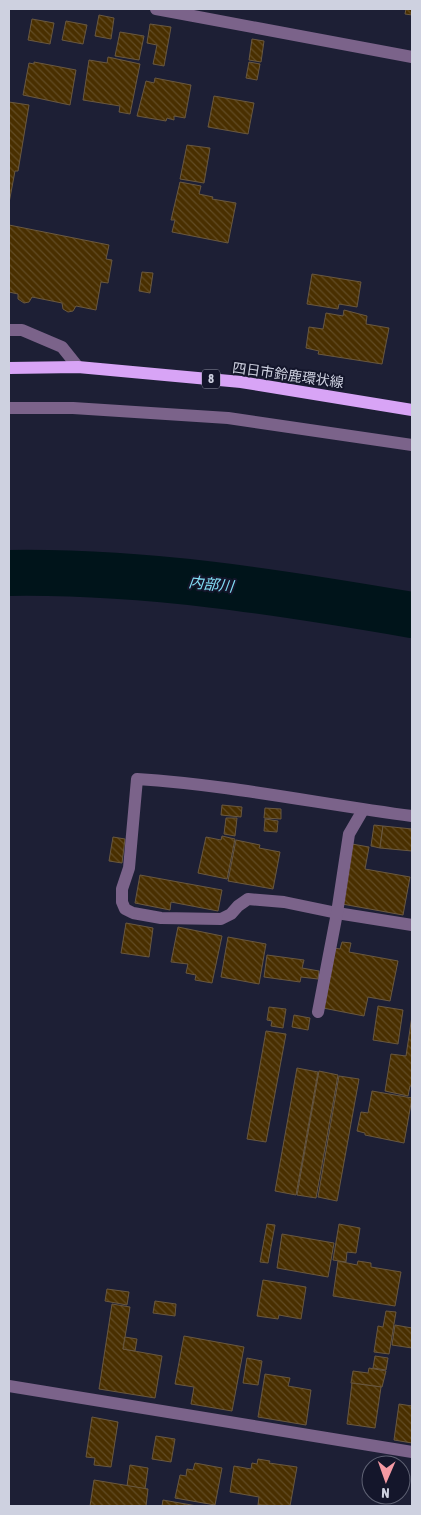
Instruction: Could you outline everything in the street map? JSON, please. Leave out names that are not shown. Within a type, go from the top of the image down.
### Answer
[{"type":"main road","name":"四日市鈴鹿環状線","points":[[9,368],[78,367],[241,382],[412,410]]},
{"type":"street","points":[[156,9],[412,57]]},
{"type":"street","points":[[9,330],[22,330],[62,347],[78,367]]},
{"type":"street","points":[[9,408],[73,408],[228,418],[412,445]]},
{"type":"street","points":[[412,816],[189,782],[137,779],[129,868],[122,889],[122,902],[125,909],[133,913],[161,918],[221,919],[248,899],[284,902],[412,925]]},
{"type":"street","points":[[318,1012],[337,913],[349,834],[363,810]]},
{"type":"street","points":[[9,1386],[412,1452]]},
{"type":"building","points":[[406,9],[412,9],[412,15],[405,14]]},
{"type":"building","points":[[99,15],[114,18],[111,39],[95,36]]},
{"type":"building","points":[[32,19],[54,23],[50,44],[28,40]]},
{"type":"building","points":[[66,21],[87,25],[83,44],[62,40]]},
{"type":"building","points":[[150,24],[171,27],[164,66],[153,64],[157,45],[147,43]]},
{"type":"building","points":[[120,32],[144,36],[139,60],[115,56]]},
{"type":"building","points":[[252,39],[264,41],[261,62],[249,60]]},
{"type":"building","points":[[108,57],[140,64],[130,114],[119,112],[120,106],[83,100],[89,60],[107,63]]},
{"type":"building","points":[[34,62],[76,70],[70,105],[23,95],[29,63],[34,64]]},
{"type":"building","points":[[249,62],[260,64],[257,80],[246,78]]},
{"type":"building","points":[[155,78],[191,85],[185,118],[174,116],[174,120],[167,118],[166,121],[137,116],[146,81],[154,83]]},
{"type":"building","points":[[214,96],[254,103],[248,134],[208,127]]},
{"type":"building","points":[[9,102],[29,105],[18,171],[15,171],[9,203]]},
{"type":"building","points":[[187,145],[210,148],[204,183],[180,179]]},
{"type":"building","points":[[180,182],[201,186],[199,194],[213,197],[212,199],[236,203],[228,243],[172,232],[175,220],[171,220]]},
{"type":"building","points":[[9,225],[109,245],[106,259],[112,260],[108,283],[101,282],[96,310],[76,306],[73,311],[68,312],[63,309],[62,303],[32,297],[29,302],[24,303],[18,299],[18,294],[9,292]]},
{"type":"building","points":[[142,272],[153,273],[150,293],[139,291]]},
{"type":"building","points":[[312,274],[361,282],[357,307],[339,304],[338,309],[307,304]]},
{"type":"building","points":[[344,310],[367,316],[366,324],[389,328],[382,364],[318,354],[319,351],[306,348],[309,327],[323,329],[326,313],[343,316]]},
{"type":"building","points":[[222,805],[242,807],[241,817],[221,815]]},
{"type":"building","points":[[265,808],[281,809],[281,819],[264,818]]},
{"type":"building","points":[[226,818],[237,818],[235,836],[224,834]]},
{"type":"building","points":[[265,819],[278,821],[277,832],[264,831]]},
{"type":"building","points":[[374,825],[383,826],[380,848],[371,846]]},
{"type":"building","points":[[383,826],[412,829],[412,851],[380,848]]},
{"type":"building","points":[[222,836],[235,839],[227,879],[198,873],[206,837],[221,840]]},
{"type":"building","points":[[113,837],[125,839],[122,863],[109,861]]},
{"type":"building","points":[[236,840],[260,845],[259,848],[280,852],[273,889],[228,881]]},
{"type":"building","points":[[352,844],[369,847],[365,869],[410,877],[403,915],[342,904]]},
{"type":"building","points":[[140,875],[222,890],[218,911],[171,902],[170,910],[135,903]]},
{"type":"building","points":[[126,923],[153,928],[149,957],[121,953]]},
{"type":"building","points":[[178,927],[222,936],[212,983],[195,980],[196,975],[186,973],[188,964],[171,962]]},
{"type":"building","points":[[228,937],[266,944],[259,984],[221,977]]},
{"type":"building","points":[[342,942],[351,943],[349,952],[398,961],[390,1001],[368,997],[364,1016],[323,1008],[334,948],[340,949]]},
{"type":"building","points":[[267,955],[304,960],[302,968],[319,971],[318,979],[301,977],[300,982],[264,977]]},
{"type":"building","points":[[378,1006],[403,1010],[398,1044],[373,1040]]},
{"type":"building","points":[[269,1007],[286,1009],[283,1028],[271,1026],[272,1021],[267,1020]]},
{"type":"building","points":[[294,1015],[310,1018],[308,1030],[292,1027]]},
{"type":"building","points":[[412,1016],[412,1086],[410,1086],[408,1096],[385,1091],[391,1054],[406,1056]]},
{"type":"building","points":[[266,1031],[286,1034],[266,1142],[247,1139]]},
{"type":"building","points":[[297,1068],[318,1072],[296,1195],[275,1191]]},
{"type":"building","points":[[319,1071],[338,1075],[316,1198],[297,1195]]},
{"type":"building","points":[[339,1076],[359,1079],[337,1201],[318,1197]]},
{"type":"building","points":[[372,1091],[412,1098],[404,1143],[365,1135],[365,1133],[357,1131],[361,1112],[368,1113]]},
{"type":"building","points":[[267,1224],[275,1225],[268,1263],[260,1262]]},
{"type":"building","points":[[339,1224],[360,1228],[356,1253],[347,1252],[346,1262],[333,1260]]},
{"type":"building","points":[[282,1234],[334,1243],[328,1277],[277,1268]]},
{"type":"building","points":[[338,1261],[357,1265],[358,1261],[371,1263],[371,1267],[401,1272],[395,1306],[333,1296]]},
{"type":"building","points":[[263,1280],[306,1287],[301,1319],[279,1315],[278,1319],[257,1316]]},
{"type":"building","points":[[107,1289],[129,1292],[127,1305],[105,1301]]},
{"type":"building","points":[[155,1301],[176,1304],[175,1316],[153,1313]]},
{"type":"building","points":[[112,1304],[130,1307],[123,1349],[162,1356],[155,1398],[99,1389]]},
{"type":"building","points":[[386,1311],[396,1312],[389,1354],[374,1352],[378,1326],[383,1327]]},
{"type":"building","points":[[395,1325],[412,1328],[412,1348],[392,1345]]},
{"type":"building","points":[[184,1336],[244,1347],[232,1411],[191,1404],[194,1387],[175,1384]]},
{"type":"building","points":[[125,1337],[137,1339],[135,1351],[123,1349]]},
{"type":"building","points":[[375,1356],[388,1358],[386,1370],[373,1368]]},
{"type":"building","points":[[247,1358],[262,1361],[258,1385],[243,1383]]},
{"type":"building","points":[[369,1368],[386,1371],[382,1387],[351,1383],[353,1371],[368,1373]]},
{"type":"building","points":[[265,1374],[290,1378],[288,1386],[311,1390],[306,1425],[258,1417]]},
{"type":"building","points":[[352,1383],[381,1387],[375,1428],[347,1424]]},
{"type":"building","points":[[399,1404],[412,1406],[412,1443],[394,1440]]},
{"type":"building","points":[[92,1417],[118,1422],[111,1467],[94,1465],[95,1458],[86,1457]]},
{"type":"building","points":[[156,1436],[175,1439],[171,1462],[152,1459]]},
{"type":"building","points":[[258,1459],[270,1461],[269,1463],[297,1467],[290,1506],[258,1505],[259,1497],[230,1492],[234,1466],[251,1469],[252,1463],[257,1464]]},
{"type":"building","points":[[195,1463],[222,1468],[215,1505],[175,1498],[180,1475],[186,1476],[187,1469],[193,1470]]},
{"type":"building","points":[[130,1465],[148,1468],[145,1489],[127,1486]]},
{"type":"building","points":[[94,1480],[148,1489],[146,1506],[90,1506]]},
{"type":"building","points":[[163,1500],[197,1506],[162,1506]]},
{"type":"waterway","name":"内部川","points":[[9,573],[60,573],[161,579],[312,598],[412,615]]}]
